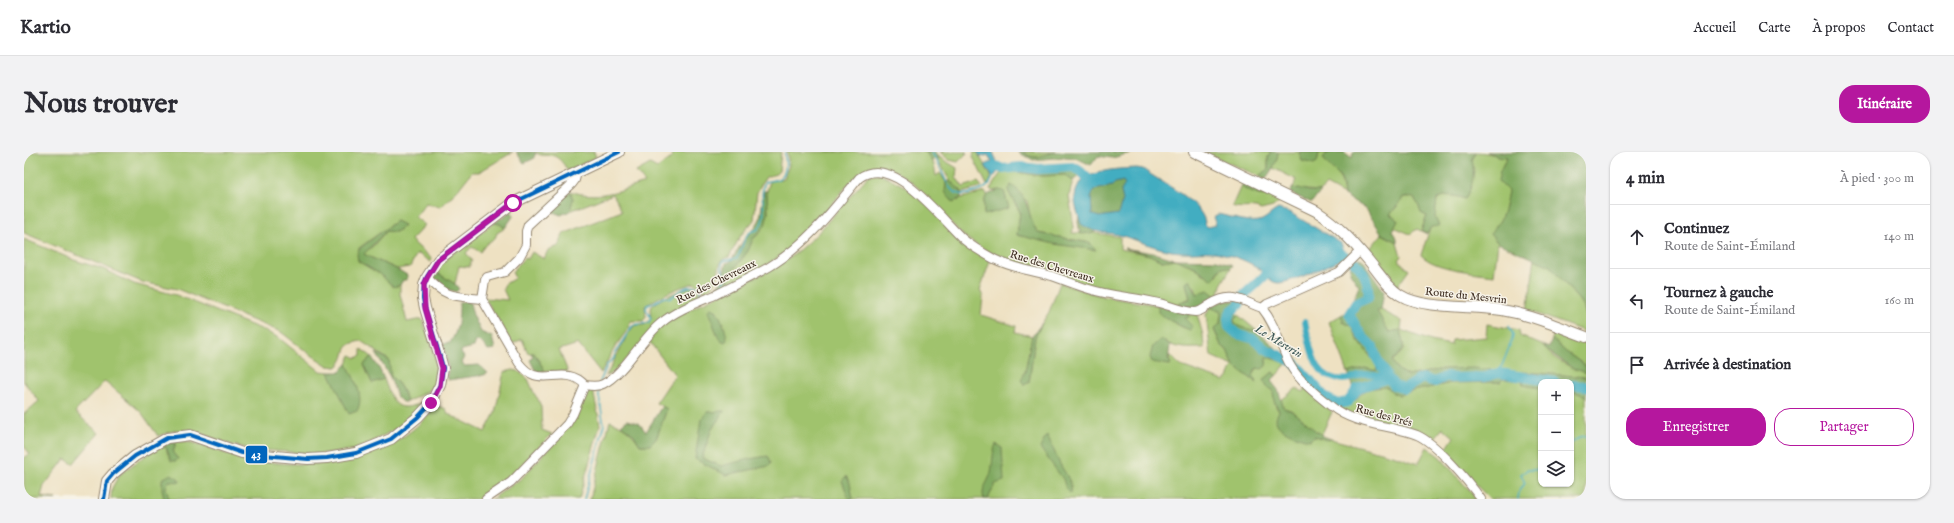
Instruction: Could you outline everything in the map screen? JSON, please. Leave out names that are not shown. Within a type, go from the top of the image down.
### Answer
[{"type":"main road","points":[[104,499],[107,481],[113,474],[135,456],[167,438],[190,435],[242,452],[308,459],[326,458],[356,453],[391,439],[418,417],[431,403],[442,378],[440,356],[425,308],[424,285],[438,260],[513,203],[619,152]]},
{"type":"main road","name":"Route du Mesvrin","points":[[1194,152],[1316,211],[1333,222],[1348,236],[1358,253],[1393,290],[1409,299],[1419,303],[1475,307],[1516,313],[1586,336]]},
{"type":"street","name":"Rue des Chevreaux","points":[[585,385],[598,385],[617,372],[653,330],[662,322],[682,309],[717,294],[784,257],[822,222],[859,178],[874,170],[887,172],[909,183],[964,240],[995,259],[1012,266],[1051,276],[1090,289],[1156,302],[1188,311],[1202,311],[1211,304],[1224,298],[1241,300],[1262,308]]},
{"type":"street","points":[[486,499],[511,482],[567,424],[573,414],[585,385],[576,378],[563,375],[535,375],[525,370],[519,363],[482,299],[487,277],[505,272],[513,266],[526,245],[526,231],[528,225],[572,184],[577,172]]},
{"type":"street","points":[[1262,308],[1267,304],[1339,272],[1358,253]]},
{"type":"street","points":[[427,278],[435,288],[443,293],[482,299]]},
{"type":"street","name":"Rue des Prés","points":[[1262,308],[1270,317],[1290,364],[1315,392],[1343,415],[1354,420],[1416,435],[1431,443],[1481,499]]},
{"type":"green space","points":[[24,152],[513,152],[479,172],[472,172],[457,191],[440,207],[426,203],[415,217],[425,225],[411,240],[432,259],[431,262],[417,253],[410,267],[397,269],[363,254],[373,246],[386,231],[396,232],[404,226],[396,221],[359,248],[358,261],[378,273],[394,287],[400,285],[400,294],[407,322],[422,319],[432,345],[436,362],[436,379],[434,388],[407,402],[399,385],[390,377],[389,360],[361,341],[349,345],[337,367],[328,366],[281,332],[177,289],[142,282],[24,233]]},
{"type":"green space","points":[[516,152],[536,153],[533,159],[524,163]]},
{"type":"green space","points":[[535,152],[594,152],[596,157],[568,171],[562,162],[556,157],[540,155]]},
{"type":"green space","points":[[670,152],[781,152],[779,171],[776,174],[766,177],[757,192],[754,220],[741,235],[729,257],[721,262],[715,282],[711,287],[705,291],[694,283],[668,293],[645,306],[646,317],[643,321],[630,321],[628,329],[615,347],[601,373],[578,344],[559,350],[568,372],[545,371],[534,353],[528,353],[522,339],[512,344],[485,298],[508,300],[503,289],[505,284],[515,278],[512,272],[524,258],[528,259],[532,252],[544,259],[548,250],[559,246],[563,234],[622,211],[613,194],[570,211],[573,199],[570,191],[580,194],[598,195],[645,183],[636,172],[650,164],[657,168],[673,157]]},
{"type":"green space","points":[[787,152],[926,152],[934,165],[936,176],[940,173],[946,182],[945,192],[958,201],[961,198],[985,192],[987,195],[984,201],[984,214],[999,190],[992,191],[990,189],[1000,174],[1005,170],[1041,176],[1065,175],[1073,181],[1069,196],[1074,227],[1072,233],[1094,233],[1120,237],[1120,249],[1150,255],[1162,261],[1175,259],[1195,267],[1203,274],[1216,277],[1222,267],[1231,268],[1221,285],[1218,298],[1197,294],[1195,287],[1186,283],[1190,298],[1181,302],[1179,306],[1078,283],[1004,259],[977,245],[958,230],[924,193],[911,182],[898,173],[885,168],[871,168],[864,171],[848,185],[802,239],[771,262],[726,287],[731,273],[748,251],[753,239],[761,232],[768,213],[767,191],[770,181],[784,178],[789,165]],"holes":[[[1008,191],[1027,201],[1032,225],[1038,233],[1090,243],[1095,249],[1017,235],[1020,212]]]},
{"type":"green space","points":[[926,152],[935,152],[939,157],[931,161]]},
{"type":"green space","points":[[940,152],[968,152],[958,162],[949,160]]},
{"type":"green space","points":[[974,152],[977,152],[991,176],[990,182],[987,185],[973,157]]},
{"type":"green space","points":[[1018,152],[1024,152],[1027,155],[1035,157],[1056,152],[1135,152],[1112,158],[1098,156],[1091,165],[1076,158],[1065,157],[1033,160]]},
{"type":"green space","points":[[1024,152],[1056,152],[1035,157],[1027,155]]},
{"type":"green space","points":[[1203,152],[1271,152],[1268,157],[1268,169],[1259,176]]},
{"type":"green space","points":[[1271,152],[1278,152],[1278,156],[1264,181],[1259,176],[1268,169],[1268,157]]},
{"type":"green space","points":[[1278,152],[1299,152],[1302,161],[1317,162],[1319,153],[1331,152],[1326,154],[1338,173],[1342,183],[1344,195],[1326,185],[1321,191],[1292,189],[1297,180],[1273,168]]},
{"type":"green space","points":[[1299,152],[1321,152],[1319,153],[1317,162],[1314,164],[1302,161]]},
{"type":"green space","points":[[1331,152],[1344,152],[1352,158],[1353,152],[1476,152],[1472,160],[1472,185],[1468,194],[1465,199],[1448,196],[1437,199],[1435,217],[1439,226],[1431,227],[1427,234],[1421,231],[1427,216],[1421,213],[1414,198],[1403,197],[1400,203],[1390,214],[1398,220],[1392,231],[1397,239],[1397,242],[1382,234],[1366,209],[1344,195],[1340,176],[1327,164],[1323,158],[1326,154]]},
{"type":"green space","points":[[1476,152],[1507,157],[1500,171],[1508,191],[1504,214],[1493,238],[1498,243],[1494,275],[1445,267],[1428,260],[1421,255],[1433,220],[1437,199],[1441,197],[1454,196],[1465,199],[1467,196],[1474,171],[1472,160]]},
{"type":"green space","points":[[1487,152],[1586,152],[1586,316],[1583,305],[1550,266],[1498,243],[1490,233],[1501,219],[1506,203],[1508,191],[1498,181],[1500,171],[1507,157],[1498,156]]},
{"type":"green space","points":[[939,157],[957,168],[956,177],[963,187],[978,182],[982,187],[961,193],[961,190],[950,181],[937,158]]},
{"type":"green space","points":[[1077,165],[1084,171],[1073,181],[1065,175],[1041,176],[1005,170],[1013,166],[1040,171],[1068,169]]},
{"type":"green space","points":[[880,174],[908,188],[990,261],[980,290],[983,297],[981,315],[1016,326],[1015,332],[1032,336],[1025,372],[1021,380],[1029,383],[1035,337],[1049,312],[1060,283],[1105,297],[1158,305],[1162,316],[1184,328],[1185,318],[1189,313],[1197,314],[1203,335],[1204,348],[1178,347],[1165,341],[1153,348],[1152,362],[1170,365],[1169,355],[1181,366],[1224,381],[1228,378],[1233,366],[1211,356],[1206,315],[1210,307],[1221,312],[1220,324],[1214,330],[1221,345],[1227,350],[1234,366],[1256,382],[1252,375],[1267,357],[1287,363],[1276,376],[1272,372],[1267,387],[1273,390],[1274,401],[1277,409],[1296,425],[1319,438],[1331,439],[1399,457],[1418,464],[1427,447],[1440,457],[1477,499],[590,499],[610,421],[628,430],[640,445],[650,445],[656,439],[667,409],[656,403],[675,375],[648,340],[666,321],[766,272],[790,258],[817,234],[869,175]]},
{"type":"green space","points":[[950,181],[961,191],[961,198],[953,202],[945,192],[946,182]]},
{"type":"green space","points":[[1123,181],[1125,184],[1121,191],[1123,200],[1118,214],[1099,217],[1092,214],[1091,197],[1094,190],[1112,186],[1115,183]]},
{"type":"green space","points":[[1244,183],[1273,195],[1265,196],[1252,193],[1241,186]]},
{"type":"green space","points":[[1011,185],[1022,195],[1034,227],[1038,233],[1090,243],[1096,250],[1054,244],[1017,235],[1020,212],[1008,191]]},
{"type":"green space","points":[[1241,186],[1256,194],[1265,196],[1273,195],[1282,199],[1273,207],[1261,210],[1232,206]]},
{"type":"green space","points":[[1299,188],[1309,191],[1321,191],[1312,203],[1290,193],[1292,189]]},
{"type":"green space","points":[[999,190],[1004,191],[1009,208],[984,215],[984,201],[987,195]]},
{"type":"green space","points":[[570,191],[573,199],[570,211],[561,215],[553,212],[551,207]]},
{"type":"green space","points":[[764,191],[767,191],[768,213],[765,226],[753,239],[748,251],[731,273],[726,287],[706,296],[716,288],[722,280],[726,263],[730,262],[745,238],[754,229],[760,219]]},
{"type":"green space","points":[[1403,197],[1414,197],[1421,213],[1427,216],[1421,231],[1417,229],[1410,234],[1394,227],[1398,220],[1390,214],[1400,203]]},
{"type":"green space","points":[[511,211],[514,215],[505,228],[500,224],[494,223]]},
{"type":"green space","points":[[1079,216],[1081,224],[1095,231],[1094,233],[1080,234],[1078,222]]},
{"type":"green space","points":[[396,221],[404,225],[396,232],[386,231],[364,254],[407,275],[407,280],[403,280],[400,285],[394,287],[378,273],[358,261],[357,254],[360,248]]},
{"type":"green space","points":[[494,223],[500,224],[505,228],[497,233],[495,238],[486,244],[480,252],[472,247],[466,253],[472,260],[469,267],[459,266],[455,284],[436,272],[448,257]]},
{"type":"green space","points":[[1382,234],[1397,242],[1401,256],[1398,260],[1409,270],[1397,287],[1368,251]]},
{"type":"green space","points":[[24,239],[74,260],[103,269],[134,284],[176,295],[261,329],[279,338],[320,371],[329,372],[338,389],[356,384],[347,364],[351,355],[356,358],[361,356],[361,349],[371,356],[364,365],[372,383],[384,379],[391,397],[399,406],[410,406],[429,400],[397,428],[366,445],[353,450],[317,454],[251,449],[232,445],[194,431],[176,430],[158,436],[141,412],[105,381],[75,412],[99,433],[73,464],[65,459],[44,486],[41,497],[56,499],[24,499],[24,457],[30,454],[24,446],[24,414],[39,401],[24,382]]},
{"type":"green space","points":[[1124,248],[1153,253],[1175,259],[1162,261],[1150,255]]},
{"type":"green space","points":[[1358,258],[1362,259],[1384,291],[1381,310],[1377,311],[1389,332],[1400,330],[1403,340],[1403,347],[1400,353],[1392,361],[1398,370],[1408,376],[1444,369],[1473,368],[1497,370],[1503,379],[1500,382],[1451,383],[1399,395],[1394,394],[1387,387],[1372,388],[1363,391],[1347,403],[1354,388],[1348,373],[1365,368],[1376,371],[1377,365],[1357,339],[1351,326],[1343,322],[1341,315],[1349,310],[1359,286],[1350,273],[1351,264]]},
{"type":"green space","points":[[1535,258],[1550,266],[1583,305],[1586,316],[1586,332],[1527,310]]},
{"type":"green space","points":[[1175,259],[1217,260],[1233,265],[1231,268],[1222,267],[1213,280],[1195,267]]},
{"type":"green space","points":[[436,272],[455,284],[459,289],[456,292],[443,288],[432,279]]},
{"type":"green space","points":[[1190,280],[1197,294],[1208,290],[1218,298],[1201,309],[1179,306],[1181,302],[1190,299],[1186,283]]},
{"type":"green space","points":[[691,287],[698,289],[698,292],[701,294],[700,298],[679,308],[611,374],[606,376],[629,332],[635,325],[644,325],[651,319],[650,308],[664,298]]},
{"type":"green space","points":[[1240,300],[1235,312],[1238,315],[1234,320],[1235,324],[1260,333],[1278,350],[1287,363],[1267,357],[1266,366],[1262,369],[1257,368],[1252,375],[1257,383],[1234,366],[1227,350],[1221,345],[1214,329],[1220,324],[1221,312],[1210,307],[1222,301]]},
{"type":"green space","points":[[465,301],[470,303],[473,315],[481,332],[492,337],[495,349],[488,350],[481,342],[476,341],[474,347],[462,350],[461,353],[464,357],[461,363],[465,366],[479,365],[488,373],[484,375],[448,380],[448,365],[443,344],[450,343],[453,338],[458,323],[459,303]]},
{"type":"green space","points":[[1158,305],[1189,313],[1189,317],[1185,318],[1193,327],[1190,330],[1163,316],[1158,312]]},
{"type":"green space","points":[[710,308],[716,310],[722,321],[727,340],[725,342],[719,339],[708,311]]},
{"type":"green space","points":[[1381,310],[1402,321],[1401,330],[1431,341],[1451,345],[1452,340],[1486,337],[1487,324],[1519,330],[1520,336],[1544,346],[1556,359],[1586,373],[1586,377],[1541,373],[1520,374],[1504,370],[1444,369],[1408,376],[1398,370],[1392,361],[1400,354],[1403,348],[1403,341],[1400,331],[1389,332],[1376,311]]},
{"type":"green space","points":[[1238,315],[1257,331],[1240,328],[1235,324],[1234,320]]},
{"type":"green space","points":[[1341,315],[1343,322],[1351,326],[1357,339],[1377,365],[1376,371],[1365,368],[1348,373],[1329,322]]},
{"type":"green space","points":[[1042,323],[1035,337],[1029,383],[1024,384],[1021,380],[1025,372],[1032,336]]},
{"type":"green space","points":[[1555,330],[1586,342],[1586,366],[1566,352],[1552,339]]},
{"type":"green space","points":[[1161,339],[1170,345],[1168,360],[1171,363],[1170,365],[1152,362],[1150,357],[1153,346]]},
{"type":"green space","points":[[1552,339],[1566,352],[1586,366],[1586,373],[1574,369],[1545,349],[1544,346],[1549,348]]},
{"type":"green space","points":[[376,353],[389,360],[391,377],[401,388],[407,402],[402,402],[397,397],[390,377]]},
{"type":"green space","points":[[531,353],[534,353],[545,371],[536,372],[530,360],[533,357]]},
{"type":"green space","points":[[371,356],[384,379],[372,383],[364,365]]},
{"type":"green space","points":[[347,364],[358,388],[360,399],[357,411],[349,414],[329,372],[339,372]]},
{"type":"green space","points":[[513,370],[518,371],[528,379],[541,407],[542,430],[552,434],[505,482],[479,499],[111,499],[112,488],[119,475],[157,447],[166,447],[168,455],[178,459],[173,453],[176,441],[202,445],[243,458],[269,462],[296,464],[323,463],[349,459],[374,452],[397,441],[418,425],[436,405],[446,409],[448,414],[485,432],[495,413],[504,372]]},
{"type":"green space","points":[[1273,372],[1276,376],[1271,381],[1278,390],[1284,408],[1297,414],[1318,433],[1331,439],[1328,440],[1314,436],[1310,440],[1297,437],[1279,427],[1276,420],[1279,411],[1274,401],[1273,391],[1267,387],[1263,380]]},
{"type":"green space","points":[[1523,372],[1586,377],[1586,396],[1574,392],[1574,379],[1538,379],[1538,388],[1523,385],[1520,374]]},
{"type":"green space","points":[[1503,379],[1522,381],[1523,385],[1538,388],[1538,487],[1574,487],[1574,392],[1586,396],[1586,499],[1490,499],[1445,451],[1454,437],[1443,428],[1433,440],[1420,433],[1354,417],[1333,404],[1356,400],[1366,390],[1373,388],[1387,387],[1394,394],[1399,395],[1451,383],[1500,382]]},
{"type":"green space","points":[[1297,388],[1302,392],[1307,388],[1332,412],[1321,436],[1291,410],[1284,408],[1281,400]]},
{"type":"green space","points":[[593,390],[600,425],[579,499],[492,499],[522,478],[577,416],[585,391]]},
{"type":"green space","points":[[662,406],[667,409],[656,439],[650,445],[640,445],[634,435],[621,425],[627,420],[639,423],[646,432]]},
{"type":"green space","points":[[724,411],[712,428],[702,458],[721,466],[768,456],[771,463],[769,466],[726,475],[695,459],[701,419],[707,412]]},
{"type":"green space","points":[[1047,435],[1058,461],[1070,482],[1071,494],[1066,489],[1063,479],[1040,448]]},
{"type":"green space","points":[[176,441],[173,453],[178,459],[176,461],[171,461],[166,447],[157,447]]},
{"type":"green space","points":[[996,444],[1002,448],[1004,481],[995,484],[988,499],[984,499],[983,492],[990,476]]},
{"type":"green space","points":[[171,474],[178,478],[180,482],[168,482],[166,488],[169,499],[164,499],[162,479]]},
{"type":"green space","points":[[846,476],[850,483],[853,499],[849,499],[842,481]]},
{"type":"water","points":[[977,152],[993,152],[1000,169],[993,178],[985,165],[992,162],[988,155],[981,157]]},
{"type":"water","points":[[1137,168],[1143,169],[1188,199],[1202,214],[1205,222],[1204,224],[1207,227],[1216,225],[1213,217],[1218,214],[1247,221],[1258,221],[1264,219],[1278,209],[1289,212],[1341,243],[1346,256],[1303,276],[1285,282],[1276,283],[1271,281],[1262,271],[1253,265],[1231,256],[1215,252],[1181,252],[1165,250],[1127,237],[1095,231],[1081,224],[1075,197],[1077,188],[1083,181],[1099,172]],"holes":[[[1123,181],[1125,184],[1121,191],[1123,200],[1118,214],[1099,217],[1092,214],[1091,197],[1094,190],[1112,186],[1115,183]]]},
{"type":"waterway","points":[[600,382],[607,365],[614,358],[615,353],[633,325],[648,323],[651,318],[646,309],[647,305],[664,297],[670,298],[687,287],[691,286],[700,288],[701,295],[711,292],[721,286],[724,280],[722,268],[723,261],[737,258],[746,237],[752,231],[757,230],[761,224],[764,212],[762,194],[763,188],[765,182],[778,179],[784,174],[786,167],[785,152]]},
{"type":"waterway","points":[[931,152],[936,159],[947,183],[951,189],[957,193],[965,194],[982,190],[989,185],[993,176]]},
{"type":"waterway","name":"Le Mesvrin","points":[[996,166],[1003,169],[1021,167],[1038,169],[1073,167],[1091,180],[1099,181]]},
{"type":"waterway","name":"Le Mesvrin","points":[[1334,251],[1355,262],[1364,275],[1367,282],[1368,298],[1356,303],[1349,314],[1362,336],[1373,347],[1376,357],[1388,378],[1395,386],[1405,389],[1422,378],[1435,382],[1447,376],[1452,378],[1485,377],[1499,373],[1538,379]]},
{"type":"waterway","name":"Le Mesvrin","points":[[1269,272],[1243,296],[1239,305],[1231,311],[1228,318],[1229,327],[1237,334],[1254,339],[1264,348],[1295,363],[1326,398],[1337,404],[1348,402],[1358,388],[1388,378]]},
{"type":"waterway","points":[[1305,322],[1312,353],[1321,370],[1328,376],[1338,379],[1350,379],[1367,374],[1388,378]]},
{"type":"waterway","points":[[1499,373],[1512,340],[1513,335],[1509,326]]},
{"type":"waterway","name":"Le Mesvrin","points":[[1574,385],[1586,386]]},
{"type":"waterway","points":[[584,499],[604,427],[598,389]]},
{"type":"waterway","points":[[1574,441],[1582,436],[1586,436]]},
{"type":"waterway","points":[[1518,499],[1519,492],[1525,483],[1521,474],[1527,470],[1538,470]]},
{"type":"transit line","name":"43","points":[[104,499],[107,481],[113,474],[135,456],[167,438],[190,435],[242,453],[308,459],[327,458],[356,453],[391,439],[418,417],[431,403],[440,385],[443,368],[423,298],[424,285],[427,277],[438,260],[513,203],[619,152]]},
{"type":"route","points":[[431,403],[440,386],[442,368],[440,356],[425,308],[423,298],[424,285],[432,268],[438,260],[513,203]]}]
